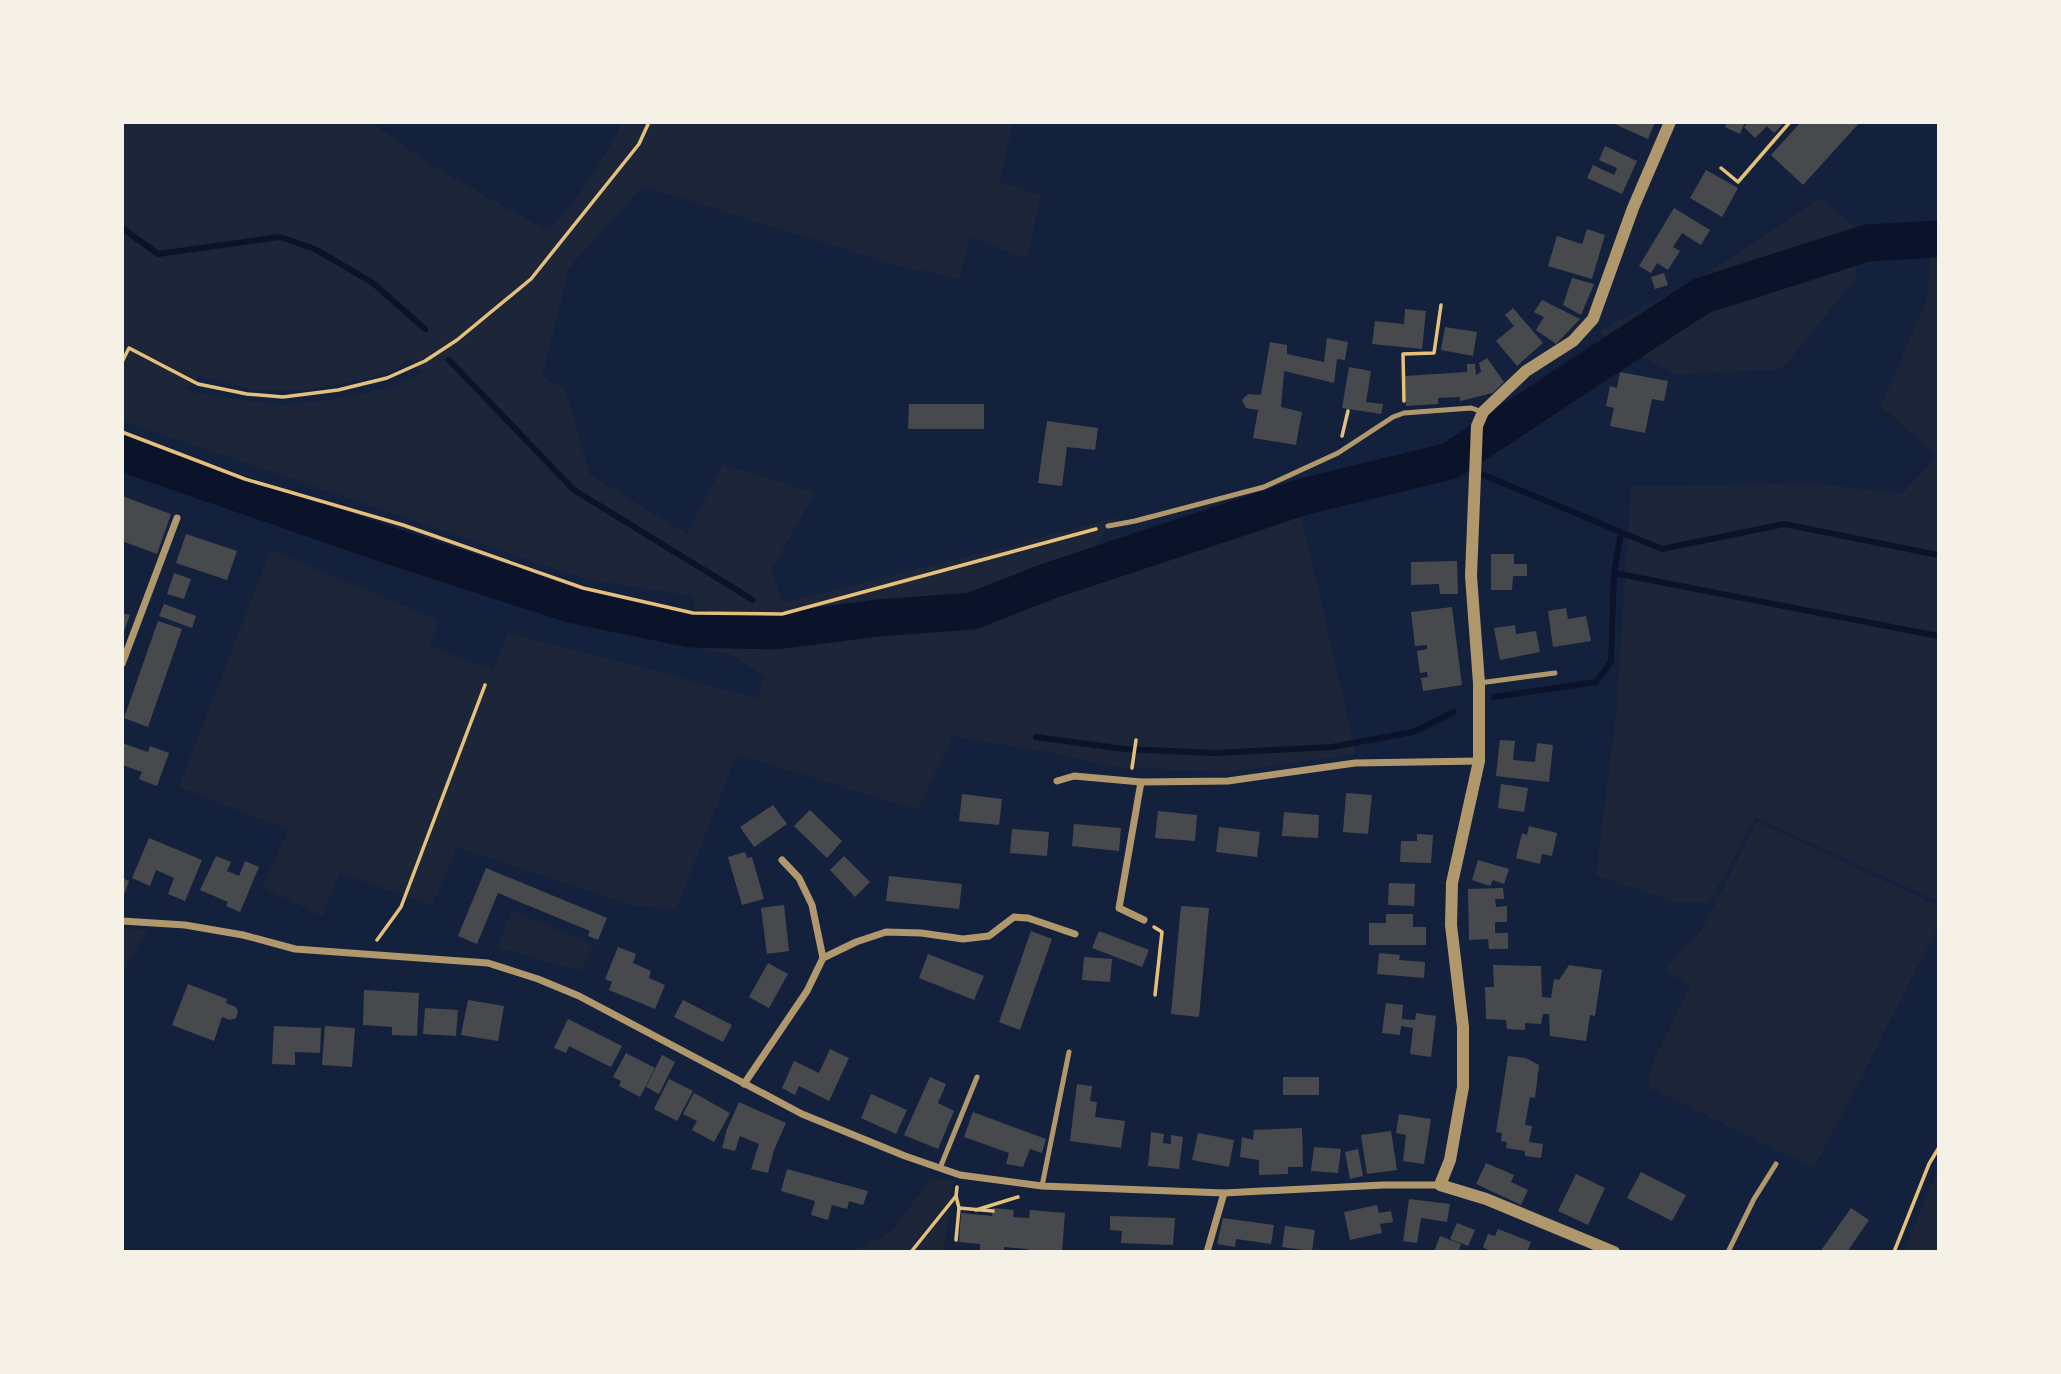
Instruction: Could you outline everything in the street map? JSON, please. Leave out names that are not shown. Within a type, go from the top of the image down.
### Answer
[{"type":"street","points":[[1440,1185],[1450,1160],[1463,1087],[1463,1027],[1451,925],[1452,883],[1479,761],[1479,683],[1471,576],[1477,426],[1483,412],[1526,371],[1573,341],[1593,319],[1633,208],[1670,122]]},
{"type":"street","points":[[122,664],[177,518]]},
{"type":"street","points":[[1057,781],[1073,776],[1141,782],[1228,781],[1355,763],[1479,761]]},
{"type":"street","points":[[1141,782],[1119,908],[1144,920]]},
{"type":"street","points":[[744,1084],[807,990],[823,958],[813,905],[799,878],[782,860]]},
{"type":"street","points":[[823,958],[856,942],[887,932],[921,933],[963,939],[989,936],[1014,917],[1028,918],[1075,934]]},
{"type":"street","points":[[122,921],[185,925],[243,935],[295,949],[488,964],[538,979],[579,996],[802,1114],[960,1175],[1042,1185],[1224,1193],[1383,1185],[1440,1185],[1486,1199],[1614,1251]]},
{"type":"street","points":[[1208,1251],[1224,1193]]},
{"type":"lane","points":[[1108,526],[1264,487],[1338,453],[1393,417],[1404,413],[1471,408],[1483,412]]},
{"type":"lane","points":[[1479,683],[1555,673]]},
{"type":"lane","points":[[1042,1185],[1069,1052]]},
{"type":"lane","points":[[940,1168],[977,1077]]},
{"type":"lane","points":[[1728,1251],[1754,1199],[1776,1164]]},
{"type":"path","points":[[122,362],[128,348],[198,384],[247,394],[283,397],[338,390],[387,378],[425,360],[457,340],[531,279],[639,144],[649,122]]},
{"type":"path","points":[[1721,168],[1738,181],[1790,122]]},
{"type":"path","points":[[1404,413],[1403,354],[1434,353],[1441,305]]},
{"type":"path","points":[[122,432],[245,479],[403,525],[583,588],[693,613],[782,614],[1108,526]]},
{"type":"path","points":[[368,954],[401,907],[485,685]]},
{"type":"path","points":[[1134,760],[1136,740]]},
{"type":"path","points":[[1144,920],[1162,932],[1155,995]]},
{"type":"path","points":[[1894,1251],[1929,1164],[1938,1149]]},
{"type":"path","points":[[956,1240],[959,1208],[956,1196],[960,1175]]},
{"type":"path","points":[[911,1251],[956,1196]]},
{"type":"path","points":[[959,1208],[993,1211]]},
{"type":"shaded area","points":[[123,123],[371,123],[434,167],[548,231],[589,180],[622,123],[1013,123],[999,182],[1041,196],[1026,259],[970,236],[959,279],[892,264],[643,186],[569,268],[542,376],[565,389],[590,475],[687,534],[723,465],[815,493],[771,570],[783,603],[1121,516],[1108,526],[1086,559],[966,603],[811,617],[783,614],[779,641],[874,627],[975,621],[1053,592],[1300,511],[1356,754],[1228,772],[1116,767],[953,736],[917,810],[737,754],[676,909],[632,905],[457,847],[432,905],[339,873],[322,916],[262,887],[289,830],[179,787],[271,550],[438,620],[430,646],[493,670],[508,633],[757,698],[765,676],[726,652],[704,651],[693,645],[695,596],[586,579],[123,421]],"holes":[[[407,359],[423,373],[387,389],[283,406],[195,393],[184,388],[195,385],[198,375],[253,390],[309,390],[391,373]]]},
{"type":"shaded area","points":[[1820,198],[1854,226],[1856,278],[1782,369],[1675,374],[1597,332],[1708,273]]},
{"type":"shaded area","points":[[1933,230],[1938,230],[1938,901],[1755,817],[1709,903],[1680,903],[1596,875],[1617,707],[1631,487],[1812,483],[1902,494],[1937,456],[1881,406],[1927,300]]},
{"type":"shaded area","points":[[1757,822],[1938,906],[1938,927],[1814,1168],[1648,1087],[1652,1064],[1691,985],[1666,972],[1669,964],[1700,933]]},
{"type":"shaded area","points":[[512,911],[593,944],[581,971],[497,947]]},
{"type":"shaded area","points":[[122,928],[147,930],[123,973]]},
{"type":"shaded area","points":[[1938,1170],[1938,1251],[1904,1251]]},
{"type":"shaded area","points":[[930,1180],[953,1180],[944,1251],[859,1252],[891,1232]]},
{"type":"building","points":[[1610,122],[1655,122],[1648,139]]},
{"type":"building","points":[[1727,122],[1745,122],[1740,134],[1725,127]]},
{"type":"building","points":[[1748,122],[1785,122],[1774,133],[1767,126],[1755,138],[1744,127]]},
{"type":"building","points":[[1801,122],[1860,122],[1803,185],[1771,155]]},
{"type":"building","points":[[1605,146],[1637,161],[1622,194],[1587,178],[1593,165],[1614,175],[1617,168],[1599,160]]},
{"type":"building","points":[[1706,170],[1738,188],[1722,217],[1690,198]]},
{"type":"building","points":[[1674,208],[1710,230],[1701,245],[1682,233],[1673,247],[1680,251],[1668,270],[1657,263],[1651,273],[1639,266]]},
{"type":"building","points":[[1587,229],[1605,235],[1592,279],[1548,266],[1557,236],[1582,244]]},
{"type":"building","points":[[1664,273],[1668,285],[1655,289],[1651,277]]},
{"type":"building","points":[[1572,278],[1594,284],[1581,315],[1563,305]]},
{"type":"building","points":[[1542,300],[1580,319],[1556,344],[1536,330],[1544,317],[1534,312]]},
{"type":"building","points":[[1513,308],[1543,343],[1517,366],[1496,341],[1514,326],[1505,315]]},
{"type":"building","points":[[1405,309],[1426,311],[1422,349],[1372,344],[1375,321],[1404,324]]},
{"type":"building","points":[[1445,327],[1477,332],[1473,356],[1441,350]]},
{"type":"building","points":[[1327,338],[1348,342],[1345,360],[1337,359],[1334,383],[1284,371],[1281,407],[1302,412],[1296,445],[1253,438],[1258,410],[1246,408],[1242,400],[1248,394],[1261,395],[1270,342],[1287,345],[1287,354],[1324,362]]},
{"type":"building","points":[[1487,358],[1504,382],[1493,393],[1460,401],[1460,397],[1438,398],[1438,404],[1406,406],[1405,376],[1467,372],[1467,364],[1475,364],[1476,375],[1481,372],[1479,363]]},
{"type":"building","points":[[1349,367],[1371,371],[1366,402],[1383,404],[1381,414],[1342,408]]},
{"type":"building","points":[[1620,372],[1668,381],[1664,401],[1652,399],[1645,433],[1610,426],[1614,408],[1606,406],[1610,386],[1617,388]]},
{"type":"building","points":[[909,404],[984,404],[984,429],[908,429]]},
{"type":"building","points":[[1047,421],[1098,428],[1095,450],[1067,447],[1062,486],[1038,483]]},
{"type":"building","points":[[122,496],[171,514],[157,554],[122,541]]},
{"type":"building","points":[[186,534],[237,551],[227,580],[176,563]]},
{"type":"building","points":[[1491,554],[1514,554],[1514,564],[1527,564],[1527,576],[1513,576],[1512,590],[1491,590]]},
{"type":"building","points":[[1457,561],[1458,594],[1440,594],[1439,584],[1411,585],[1411,562]]},
{"type":"building","points":[[174,573],[191,579],[184,599],[167,594]]},
{"type":"building","points":[[164,604],[196,616],[192,628],[159,616]]},
{"type":"building","points":[[1452,607],[1462,685],[1423,691],[1421,678],[1428,677],[1427,672],[1420,673],[1417,651],[1427,649],[1427,645],[1415,646],[1411,612]]},
{"type":"building","points":[[1566,608],[1568,619],[1586,616],[1591,641],[1553,647],[1548,611]]},
{"type":"building","points":[[122,613],[130,615],[123,634],[122,634]]},
{"type":"building","points":[[158,621],[182,629],[148,727],[124,718]]},
{"type":"building","points":[[1515,625],[1516,634],[1536,631],[1540,652],[1500,660],[1494,628]]},
{"type":"building","points":[[1500,740],[1515,741],[1513,760],[1535,762],[1537,743],[1553,745],[1549,782],[1496,776]]},
{"type":"building","points":[[122,743],[148,752],[150,746],[169,753],[157,786],[139,779],[142,772],[122,765]]},
{"type":"building","points":[[1501,784],[1528,788],[1524,812],[1498,808]]},
{"type":"building","points":[[1346,793],[1372,795],[1368,834],[1343,832]]},
{"type":"building","points":[[962,794],[1002,799],[999,825],[959,821]]},
{"type":"building","points":[[773,805],[787,824],[754,847],[740,827]]},
{"type":"building","points":[[810,810],[842,841],[827,858],[794,826]]},
{"type":"building","points":[[1158,811],[1197,815],[1195,841],[1155,838]]},
{"type":"building","points":[[1284,812],[1319,815],[1318,838],[1282,836]]},
{"type":"building","points":[[1074,824],[1121,828],[1119,851],[1072,846]]},
{"type":"building","points":[[1529,826],[1557,833],[1552,856],[1542,854],[1540,864],[1516,858],[1522,833],[1527,835]]},
{"type":"building","points":[[1219,827],[1260,832],[1257,857],[1216,852]]},
{"type":"building","points":[[1012,829],[1049,832],[1047,856],[1010,853]]},
{"type":"building","points":[[1417,834],[1433,835],[1431,863],[1400,862],[1401,841],[1417,841]]},
{"type":"building","points":[[149,838],[202,860],[185,901],[168,894],[174,878],[156,870],[150,886],[132,878]]},
{"type":"building","points":[[745,852],[747,858],[752,857],[764,899],[742,905],[728,857]]},
{"type":"building","points":[[216,856],[231,862],[227,871],[239,876],[245,861],[259,867],[240,912],[226,906],[228,902],[200,890]]},
{"type":"building","points":[[844,856],[870,882],[855,897],[830,870]]},
{"type":"building","points":[[1478,860],[1509,869],[1504,884],[1493,880],[1490,886],[1472,880]]},
{"type":"building","points":[[486,868],[607,918],[598,940],[588,936],[590,931],[498,893],[477,944],[458,936]]},
{"type":"building","points":[[889,876],[962,884],[959,909],[886,901]]},
{"type":"building","points":[[122,878],[129,881],[123,898],[122,898]]},
{"type":"building","points":[[1389,883],[1415,884],[1414,906],[1388,905]]},
{"type":"building","points":[[1503,888],[1504,899],[1495,899],[1496,907],[1507,906],[1507,922],[1495,922],[1495,933],[1508,933],[1508,949],[1489,949],[1488,939],[1469,940],[1468,889]]},
{"type":"building","points":[[784,905],[789,951],[767,954],[761,908]]},
{"type":"building","points":[[1181,906],[1209,908],[1199,1017],[1171,1014]]},
{"type":"building","points":[[1386,914],[1413,914],[1413,927],[1426,927],[1426,945],[1369,945],[1369,923],[1386,923]]},
{"type":"building","points":[[1031,931],[1052,939],[1020,1030],[999,1022]]},
{"type":"building","points":[[1099,931],[1149,950],[1142,967],[1092,948]]},
{"type":"building","points":[[618,947],[636,954],[633,963],[651,971],[649,978],[665,985],[655,1009],[609,990],[612,982],[605,979]]},
{"type":"building","points":[[1379,953],[1400,955],[1399,960],[1425,962],[1424,978],[1377,974]]},
{"type":"building","points":[[928,954],[984,976],[974,1000],[919,978]]},
{"type":"building","points":[[1084,957],[1112,959],[1110,982],[1082,980]]},
{"type":"building","points":[[768,963],[788,974],[769,1008],[749,997]]},
{"type":"building","points":[[1493,965],[1541,966],[1542,997],[1551,998],[1554,979],[1559,980],[1569,965],[1602,970],[1595,1016],[1590,1015],[1586,1041],[1550,1036],[1549,1014],[1543,1014],[1541,1024],[1525,1023],[1525,1030],[1507,1029],[1506,1020],[1486,1019],[1485,987],[1494,987]]},
{"type":"building","points":[[188,984],[227,999],[226,1003],[236,1007],[236,1018],[230,1020],[222,1017],[214,1041],[172,1025]]},
{"type":"building","points":[[364,990],[419,993],[417,1036],[392,1035],[392,1027],[363,1025]]},
{"type":"building","points":[[468,1000],[504,1006],[498,1041],[461,1035]]},
{"type":"building","points":[[683,1000],[732,1025],[723,1042],[674,1017]]},
{"type":"building","points":[[1386,1003],[1403,1005],[1402,1019],[1415,1020],[1416,1013],[1436,1016],[1431,1057],[1410,1054],[1413,1028],[1401,1026],[1400,1035],[1382,1033]]},
{"type":"building","points":[[425,1008],[458,1010],[456,1036],[423,1034]]},
{"type":"building","points":[[568,1019],[622,1046],[611,1067],[569,1046],[566,1053],[554,1048]]},
{"type":"building","points":[[274,1026],[321,1028],[320,1053],[295,1052],[295,1065],[272,1064]]},
{"type":"building","points":[[325,1026],[355,1028],[352,1067],[322,1065]]},
{"type":"building","points":[[830,1049],[849,1058],[829,1101],[799,1086],[795,1095],[782,1088],[794,1061],[819,1073]]},
{"type":"building","points":[[626,1053],[655,1068],[640,1097],[619,1086],[621,1081],[613,1077]]},
{"type":"building","points":[[662,1055],[675,1062],[659,1094],[646,1087]]},
{"type":"building","points":[[1508,1056],[1526,1058],[1539,1065],[1535,1098],[1530,1097],[1525,1125],[1532,1126],[1529,1142],[1543,1144],[1541,1158],[1525,1156],[1525,1151],[1506,1148],[1507,1142],[1501,1141],[1502,1133],[1496,1132]]},
{"type":"building","points":[[930,1077],[946,1084],[938,1103],[954,1111],[938,1149],[904,1135]]},
{"type":"building","points":[[1283,1077],[1319,1077],[1319,1095],[1283,1095]]},
{"type":"building","points":[[669,1079],[693,1091],[677,1121],[654,1109]]},
{"type":"building","points":[[1077,1084],[1092,1086],[1090,1101],[1097,1102],[1095,1117],[1125,1121],[1121,1148],[1070,1141]]},
{"type":"building","points":[[694,1093],[730,1113],[714,1142],[692,1130],[697,1121],[683,1114]]},
{"type":"building","points":[[871,1094],[907,1110],[896,1134],[861,1118]]},
{"type":"building","points":[[739,1102],[786,1123],[774,1150],[768,1173],[751,1169],[759,1144],[740,1136],[735,1151],[722,1148]]},
{"type":"building","points":[[973,1112],[1046,1139],[1042,1153],[1030,1149],[1023,1167],[1006,1164],[1009,1153],[964,1137]]},
{"type":"building","points":[[1399,1114],[1431,1119],[1424,1164],[1403,1161],[1406,1135],[1396,1133]]},
{"type":"building","points":[[1302,1128],[1303,1167],[1288,1167],[1288,1174],[1259,1175],[1259,1160],[1240,1157],[1242,1137],[1253,1140],[1254,1130]]},
{"type":"building","points":[[1391,1131],[1397,1170],[1367,1174],[1361,1135]]},
{"type":"building","points":[[1151,1132],[1164,1134],[1163,1143],[1171,1144],[1171,1135],[1183,1137],[1179,1169],[1148,1166]]},
{"type":"building","points":[[1198,1133],[1234,1140],[1229,1167],[1192,1160]]},
{"type":"building","points":[[1314,1147],[1341,1149],[1338,1173],[1311,1171]]},
{"type":"building","points":[[1358,1149],[1363,1176],[1350,1179],[1345,1152]]},
{"type":"building","points":[[1486,1163],[1514,1175],[1511,1182],[1528,1190],[1521,1205],[1476,1184]]},
{"type":"building","points":[[787,1169],[868,1191],[863,1205],[849,1201],[847,1209],[832,1205],[828,1220],[811,1215],[815,1201],[781,1191]]},
{"type":"building","points":[[1641,1172],[1686,1195],[1672,1221],[1627,1198]]},
{"type":"building","points":[[1576,1174],[1605,1188],[1588,1225],[1558,1211]]},
{"type":"building","points":[[1409,1199],[1450,1204],[1447,1222],[1421,1218],[1417,1243],[1403,1241]]},
{"type":"building","points":[[1377,1205],[1379,1213],[1391,1211],[1393,1222],[1380,1224],[1382,1233],[1350,1240],[1344,1212]]},
{"type":"building","points":[[993,1208],[1014,1210],[1013,1217],[1029,1218],[1030,1210],[1065,1213],[1062,1252],[1028,1252],[1028,1249],[1004,1247],[1004,1252],[980,1252],[980,1244],[959,1242],[961,1213],[992,1216]]},
{"type":"building","points":[[1851,1208],[1869,1220],[1847,1252],[1820,1252]]},
{"type":"building","points":[[1110,1216],[1175,1218],[1173,1245],[1121,1243],[1122,1231],[1110,1230]]},
{"type":"building","points":[[1223,1218],[1274,1225],[1271,1244],[1236,1239],[1235,1247],[1217,1244]]},
{"type":"building","points":[[1457,1223],[1475,1230],[1468,1246],[1450,1239]]},
{"type":"building","points":[[1285,1226],[1315,1230],[1312,1251],[1282,1247]]},
{"type":"building","points":[[1498,1229],[1531,1242],[1527,1252],[1492,1252],[1483,1247],[1488,1234],[1495,1236]]},
{"type":"building","points":[[1440,1236],[1461,1244],[1458,1252],[1434,1252]]},
{"type":"waterway","points":[[122,228],[158,254],[280,237],[315,249],[373,283],[425,329]]},
{"type":"waterway","points":[[122,453],[391,546],[573,605],[690,629],[777,631],[878,618],[972,611],[1049,581],[1302,497],[1450,461],[1701,296],[1867,243],[1938,239]]},
{"type":"waterway","points":[[449,360],[574,490],[753,600]]},
{"type":"waterway","points":[[1450,461],[1662,549],[1784,524],[1938,555]]},
{"type":"waterway","points":[[1494,697],[1596,682],[1611,662],[1614,573],[1621,532]]},
{"type":"waterway","points":[[1614,573],[1938,636]]},
{"type":"waterway","points":[[1036,737],[1124,749],[1215,753],[1332,747],[1413,732],[1454,712]]}]
